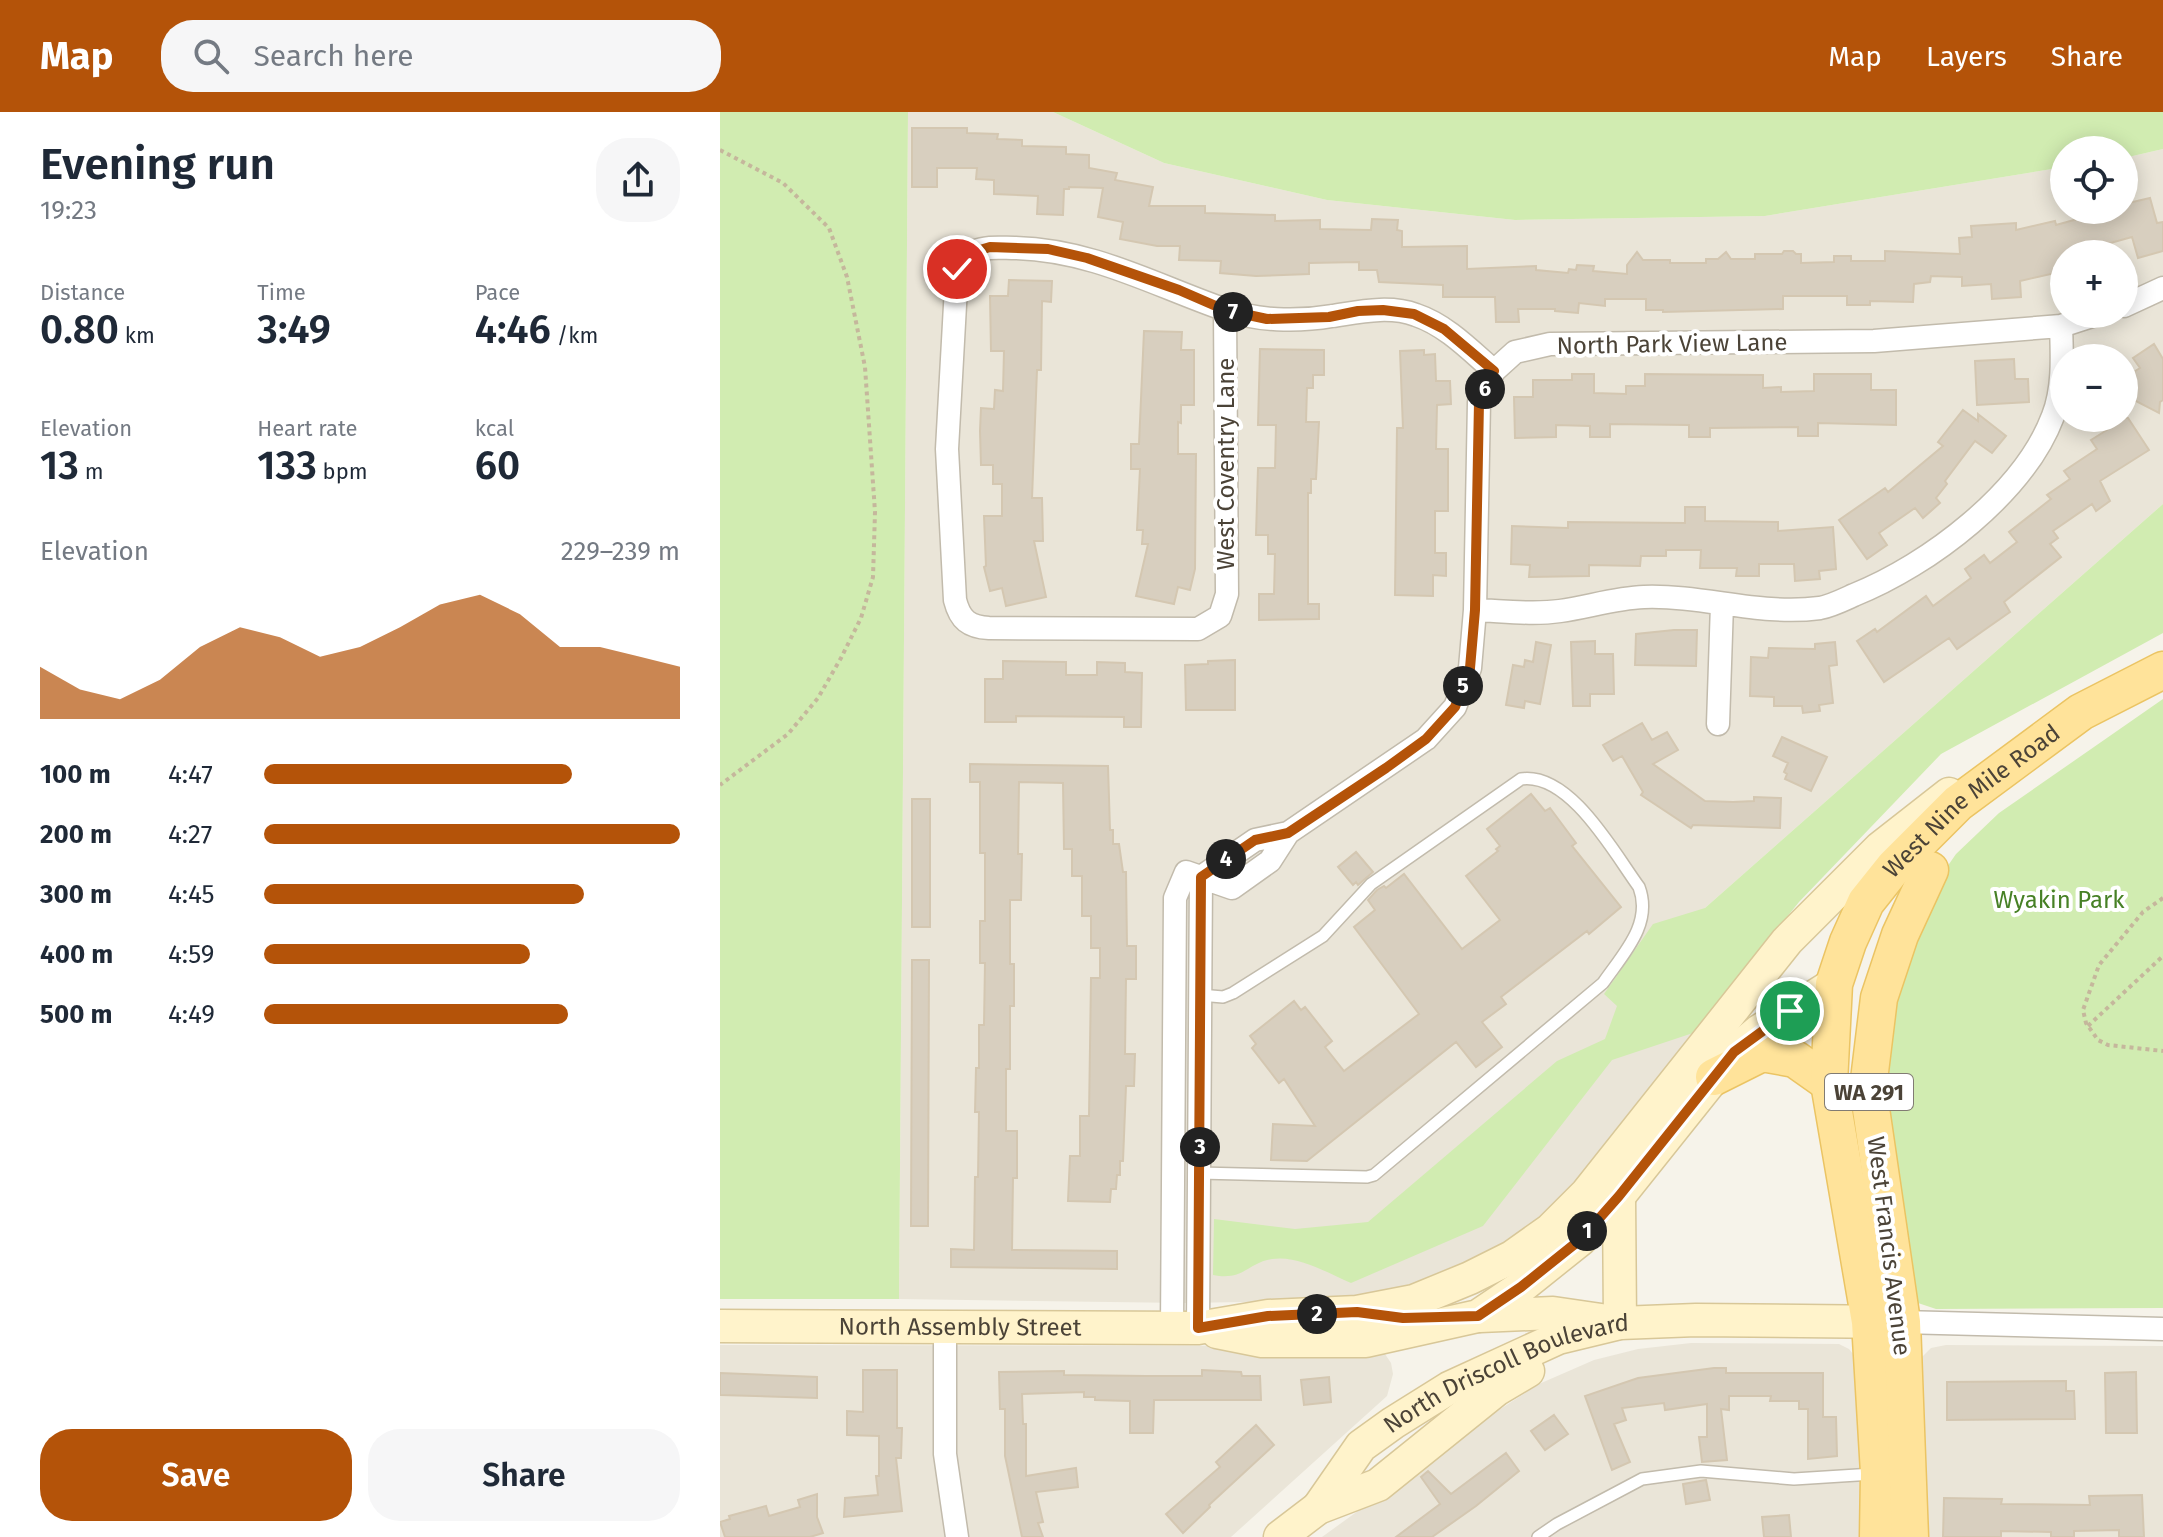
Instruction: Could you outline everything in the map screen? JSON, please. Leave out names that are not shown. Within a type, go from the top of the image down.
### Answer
[{"type":"main road","name":"West Nine Mile Road","points":[[1834,984],[1866,902],[1894,867],[1958,803],[2081,712],[2163,672]]},
{"type":"main road","name":"West Nine Mile Road","points":[[1930,870],[1961,832],[2021,780],[2098,728],[2163,672]]},
{"type":"main road","name":"North Assembly Street","points":[[720,1326],[1185,1328],[1268,1316],[1357,1312],[1414,1301],[1470,1278],[1512,1257],[1550,1230],[1587,1193],[1787,941],[1880,848],[1976,773],[2081,712]]},
{"type":"main road","points":[[1834,984],[1930,870]]},
{"type":"main road","name":"West Francis Avenue","points":[[1878,1537],[1881,1331],[1868,1088],[1879,998],[1900,935],[1930,870]]},
{"type":"main road","name":"North Assembly Street","points":[[1185,1328],[1262,1341],[1366,1341],[1478,1316],[1521,1287],[1581,1239],[1734,1052],[1759,1031],[1834,984]]},
{"type":"main road","name":"West Francis Avenue","points":[[1834,984],[1829,1083],[1881,1331],[1910,1537]]},
{"type":"main road","points":[[1714,1077],[1762,1053],[1795,1059],[1829,1083]]},
{"type":"main road","points":[[1619,1196],[1620,1323]]},
{"type":"main road","points":[[1357,1312],[1403,1318],[1553,1313],[1620,1323],[1696,1320],[1789,1322],[1881,1331]]},
{"type":"main road","name":"North Driscoll Boulevard","points":[[1280,1537],[1318,1508],[1361,1446],[1449,1388],[1558,1338],[1620,1323]]},
{"type":"street","name":"West Coventry Lane","points":[[990,247],[1048,249],[1087,258],[1179,290],[1225,310],[1227,594],[1220,616],[1198,629],[989,628],[965,622],[958,614],[955,600],[947,449],[957,269],[970,253],[990,247]]},
{"type":"street","points":[[2138,300],[2163,288]]},
{"type":"street","points":[[1194,875],[1232,888],[1270,861],[1288,833],[1426,739],[1455,707],[1470,668],[1475,610],[1479,402],[1494,371],[1444,329],[1414,314],[1383,310],[1329,317],[1267,319],[1225,310]]},
{"type":"street","name":"North Park View Lane","points":[[1494,371],[1515,352],[1550,344],[1874,341],[2050,327]]},
{"type":"street","points":[[1475,610],[1524,613],[1559,611],[1641,597],[1680,597],[1778,611],[1824,607],[1869,589],[1914,565],[1956,534],[1999,497],[2033,456],[2054,414],[2062,367],[2061,328]]},
{"type":"street","points":[[1718,724],[1722,604]]},
{"type":"street","points":[[1185,1328],[1173,1168],[1175,898],[1194,875]]},
{"type":"street","points":[[1185,1328],[1199,1173],[1200,995],[1194,875]]},
{"type":"street","points":[[1174,994],[1200,995]]},
{"type":"street","points":[[1173,1168],[1199,1173]]},
{"type":"street","points":[[945,1326],[945,1454],[957,1537]]},
{"type":"street","points":[[1881,1331],[2163,1329]]},
{"type":"lane","points":[[1199,1173],[1374,1175],[1603,983],[1643,921],[1643,899],[1639,887],[1576,801],[1541,781],[1521,779],[1371,884],[1323,936],[1233,993],[1223,997],[1200,995]]},
{"type":"lane","points":[[1538,1537],[1642,1479],[1701,1471],[1794,1479],[1879,1473]]},
{"type":"path","points":[[720,150],[783,183],[829,228],[847,277],[865,367],[875,512],[873,577],[861,618],[841,658],[818,698],[788,734],[720,785]]},
{"type":"path","points":[[2163,898],[2143,912],[2099,965],[2083,1010],[2088,1026],[2098,1040],[2108,1045],[2163,1051]]},
{"type":"path","points":[[2088,1026],[2163,956]]},
{"type":"shaded area","points":[[908,112],[1053,112],[1164,163],[1327,200],[1515,220],[1765,216],[2050,169],[2050,224],[2138,224],[2138,155],[2163,149],[2163,504],[1705,908],[1753,969],[1589,1181],[1482,1266],[1365,1300],[1185,1303],[899,1299]]},
{"type":"shaded area","points":[[1691,1343],[1839,1344],[1849,1349],[1857,1359],[1860,1374],[1860,1537],[1322,1537],[1485,1419],[1539,1384],[1594,1360],[1638,1349]]},
{"type":"shaded area","points":[[720,1345],[1367,1346],[1378,1348],[1385,1354],[1393,1374],[1387,1396],[1231,1537],[720,1537]]},
{"type":"shaded area","points":[[1946,1345],[2163,1346],[2163,1537],[1919,1537],[1920,1359],[1931,1348]]},
{"type":"green space","points":[[720,112],[908,112],[899,1299],[720,1299]]},
{"type":"green space","points":[[1053,112],[2163,112],[2163,149],[2138,155],[2138,136],[2050,136],[2050,169],[1765,216],[1515,220],[1327,200],[1164,163]]},
{"type":"green space","points":[[2163,504],[2163,633],[1941,754],[1799,902],[1693,1033],[1612,1060],[1483,1226],[1351,1283],[1313,1266],[1282,1258],[1264,1261],[1232,1276],[1213,1275],[1214,1219],[1295,1229],[1368,1222],[1557,1061],[1605,1039],[1617,1006],[1604,994],[1653,924],[1705,908]]},
{"type":"green space","name":"Wyakin Park","points":[[2163,699],[2163,1308],[1936,1309],[1918,1303],[1908,1289],[1875,1080],[1918,909],[1956,854],[1999,813]]},
{"type":"building","points":[[912,128],[967,128],[967,133],[998,134],[997,139],[1022,140],[1022,146],[1066,147],[1066,154],[1089,155],[1089,168],[1117,173],[1115,180],[1153,187],[1149,206],[1205,206],[1205,213],[1275,215],[1275,221],[1320,220],[1320,229],[1371,230],[1372,219],[1398,220],[1397,230],[1402,231],[1402,247],[1467,246],[1467,269],[1536,266],[1536,270],[1568,273],[1569,269],[1576,270],[1577,265],[1594,266],[1593,271],[1627,274],[1627,265],[1637,252],[1643,260],[1670,260],[1670,263],[1706,263],[1706,259],[1718,259],[1726,252],[1731,259],[1755,259],[1755,254],[1793,251],[1801,254],[1801,263],[1834,262],[1834,256],[1851,256],[1851,261],[1885,261],[1885,251],[1960,254],[1959,238],[1972,237],[1971,226],[2016,223],[2016,230],[2050,222],[2056,225],[2138,224],[2138,201],[2150,198],[2157,223],[2163,222],[2163,251],[2138,258],[2138,240],[2132,237],[2121,240],[2050,240],[2050,274],[2020,281],[2021,297],[1992,299],[1991,284],[1962,286],[1962,277],[1931,276],[1930,282],[1914,284],[1913,302],[1870,301],[1870,305],[1847,305],[1847,296],[1783,296],[1783,309],[1663,312],[1646,310],[1646,299],[1605,299],[1605,306],[1579,303],[1578,313],[1555,309],[1518,309],[1519,322],[1496,322],[1495,297],[1443,297],[1443,285],[1379,282],[1377,270],[1359,270],[1359,262],[1309,263],[1309,274],[1256,276],[1220,273],[1221,261],[1179,260],[1180,246],[1157,246],[1120,239],[1123,222],[1098,217],[1103,188],[1064,189],[1063,215],[1037,214],[1038,196],[994,194],[994,180],[976,179],[977,168],[937,168],[937,187],[912,187]]},
{"type":"building","points":[[1009,280],[1052,281],[1051,302],[1042,301],[1041,370],[1037,370],[1032,498],[1042,498],[1043,541],[1034,541],[1046,597],[1006,606],[1002,588],[990,591],[984,567],[984,516],[1002,516],[1002,484],[993,484],[993,465],[981,465],[980,431],[981,408],[994,409],[995,390],[1003,391],[1004,351],[991,351],[990,296],[1008,296]]},
{"type":"building","points":[[1144,331],[1182,332],[1181,350],[1194,350],[1194,405],[1181,405],[1178,454],[1196,454],[1195,569],[1190,590],[1178,587],[1174,604],[1136,596],[1148,544],[1142,544],[1143,530],[1137,530],[1140,469],[1131,469],[1131,444],[1139,444]]},
{"type":"building","points":[[2154,344],[2163,359],[2163,400],[2159,413],[2138,402],[2138,355]]},
{"type":"building","points":[[1260,349],[1324,350],[1324,375],[1313,375],[1313,388],[1307,388],[1306,422],[1319,422],[1316,479],[1311,479],[1311,493],[1308,493],[1308,604],[1319,604],[1319,619],[1259,620],[1259,594],[1274,594],[1275,554],[1268,554],[1268,535],[1256,535],[1258,468],[1275,468],[1276,425],[1258,425]]},
{"type":"building","points":[[1424,350],[1424,355],[1435,354],[1436,381],[1450,381],[1451,404],[1437,405],[1436,449],[1448,449],[1448,511],[1435,511],[1435,553],[1446,553],[1446,576],[1433,575],[1433,596],[1395,595],[1397,428],[1403,428],[1400,351]]},
{"type":"building","points":[[2014,359],[2015,379],[2028,379],[2029,402],[1977,405],[1975,361]]},
{"type":"building","points":[[1572,374],[1594,374],[1594,393],[1626,394],[1626,386],[1645,386],[1645,374],[1763,375],[1763,388],[1781,387],[1781,392],[1814,391],[1814,374],[1871,374],[1871,390],[1896,390],[1896,425],[1818,423],[1818,436],[1798,436],[1798,427],[1710,428],[1710,437],[1689,437],[1689,425],[1610,424],[1610,437],[1590,437],[1590,426],[1556,425],[1556,437],[1515,438],[1514,397],[1533,397],[1533,380],[1572,380]]},
{"type":"building","points":[[1963,410],[1978,421],[1978,414],[2006,436],[1992,453],[1975,441],[1945,481],[1947,484],[1936,498],[1940,503],[1923,518],[1915,508],[1879,533],[1887,545],[1867,559],[1839,520],[1885,488],[1888,492],[1943,446],[1938,442]]},
{"type":"building","points":[[2104,432],[2137,432],[2149,450],[2100,481],[2110,501],[2096,511],[2092,504],[2053,531],[2058,538],[2050,544],[2061,557],[2004,602],[2010,612],[1957,649],[1949,638],[1884,682],[1857,641],[1875,629],[1877,632],[1926,596],[1933,606],[1971,578],[1965,569],[1984,555],[1990,563],[2017,542],[2009,532],[2051,499],[2047,495],[2070,479],[2064,471],[2097,449],[2091,440]]},
{"type":"building","points":[[1685,507],[1705,507],[1705,521],[1778,522],[1778,531],[1833,527],[1836,569],[1819,571],[1820,579],[1795,581],[1794,564],[1759,564],[1759,576],[1736,576],[1737,568],[1700,568],[1701,550],[1666,550],[1666,556],[1641,556],[1640,566],[1589,565],[1589,576],[1529,577],[1530,565],[1511,564],[1512,526],[1568,528],[1568,522],[1685,523]]},
{"type":"building","points":[[1697,630],[1696,666],[1635,665],[1636,634]]},
{"type":"building","points":[[1595,641],[1595,654],[1613,654],[1614,694],[1590,694],[1590,706],[1573,706],[1571,642]]},
{"type":"building","points":[[1536,642],[1551,645],[1540,704],[1525,701],[1524,708],[1506,705],[1513,665],[1524,667],[1525,660],[1533,662]]},
{"type":"building","points":[[1835,642],[1837,665],[1829,666],[1833,703],[1819,705],[1820,711],[1803,713],[1802,706],[1774,706],[1774,697],[1750,696],[1751,657],[1768,658],[1769,648],[1815,649],[1815,644]]},
{"type":"building","points":[[1235,660],[1235,710],[1186,710],[1185,665]]},
{"type":"building","points":[[1003,661],[1066,662],[1066,675],[1097,675],[1097,662],[1125,663],[1125,672],[1142,673],[1141,727],[1124,727],[1124,717],[1016,716],[1016,722],[985,722],[985,679],[1003,679]]},
{"type":"building","points":[[1642,723],[1652,740],[1667,732],[1678,750],[1653,764],[1705,801],[1781,798],[1780,828],[1693,825],[1691,828],[1641,795],[1643,792],[1622,756],[1613,761],[1603,745]]},
{"type":"building","points":[[1782,737],[1827,757],[1811,791],[1785,779],[1788,763],[1773,756]]},
{"type":"building","points":[[970,764],[1108,766],[1110,830],[1113,830],[1113,844],[1119,844],[1123,872],[1126,872],[1127,946],[1136,946],[1136,979],[1126,979],[1125,1054],[1135,1054],[1134,1086],[1126,1086],[1123,1161],[1120,1161],[1116,1189],[1111,1189],[1110,1202],[1068,1201],[1070,1156],[1080,1156],[1080,1116],[1089,1116],[1091,978],[1100,978],[1100,948],[1091,948],[1091,916],[1082,916],[1082,876],[1072,876],[1072,849],[1064,849],[1063,783],[1019,782],[1021,900],[1010,900],[1010,964],[1014,964],[1014,1006],[1010,1006],[1006,1131],[1017,1131],[1012,1250],[1117,1251],[1117,1269],[951,1267],[951,1249],[974,1250],[979,1112],[975,1112],[976,1068],[979,1068],[979,1025],[984,1025],[985,963],[980,963],[980,921],[985,921],[985,853],[980,853],[980,782],[970,782]]},
{"type":"building","points":[[1531,794],[1545,811],[1550,808],[1576,843],[1572,846],[1621,907],[1501,997],[1506,1004],[1482,1022],[1502,1047],[1476,1067],[1456,1042],[1307,1161],[1271,1160],[1273,1124],[1315,1126],[1284,1079],[1279,1083],[1252,1048],[1256,1044],[1250,1036],[1294,1001],[1301,1010],[1305,1007],[1332,1041],[1325,1047],[1344,1071],[1419,1014],[1354,927],[1375,910],[1368,900],[1377,890],[1386,888],[1404,874],[1462,949],[1500,920],[1466,876],[1498,851],[1496,849],[1500,846],[1487,829]]},
{"type":"building","points":[[912,799],[930,799],[930,927],[912,927]]},
{"type":"building","points":[[1356,852],[1373,872],[1358,885],[1356,882],[1353,885],[1338,867]]},
{"type":"building","points":[[912,960],[929,960],[928,1226],[911,1226]]},
{"type":"building","points":[[1726,1368],[1726,1373],[1823,1373],[1823,1417],[1836,1417],[1837,1456],[1808,1459],[1808,1409],[1799,1409],[1799,1401],[1770,1401],[1771,1396],[1729,1396],[1729,1410],[1721,1409],[1727,1460],[1702,1462],[1699,1437],[1707,1437],[1707,1404],[1665,1410],[1664,1403],[1622,1408],[1626,1420],[1614,1424],[1630,1462],[1612,1470],[1585,1396],[1638,1378]]},
{"type":"building","points":[[863,1370],[897,1370],[897,1428],[902,1428],[901,1458],[896,1458],[902,1511],[844,1517],[845,1498],[878,1495],[879,1436],[847,1435],[847,1411],[863,1412]]},
{"type":"building","points":[[1202,1370],[1260,1376],[1261,1400],[1154,1400],[1153,1433],[1130,1433],[1130,1401],[1095,1400],[1095,1397],[1084,1397],[1084,1392],[1022,1394],[1023,1424],[1026,1424],[1026,1476],[1076,1468],[1078,1487],[1036,1492],[1043,1522],[1038,1523],[1043,1537],[1022,1537],[1005,1456],[1005,1409],[1000,1409],[999,1372],[1202,1376]]},
{"type":"building","points":[[2136,1372],[2137,1433],[2106,1433],[2105,1373]]},
{"type":"building","points":[[720,1373],[817,1377],[817,1398],[720,1395]]},
{"type":"building","points":[[1329,1377],[1331,1402],[1304,1405],[1301,1380]]},
{"type":"building","points":[[2066,1381],[2066,1391],[2074,1391],[2075,1419],[1947,1420],[1947,1382]]},
{"type":"building","points":[[1554,1415],[1568,1434],[1545,1450],[1531,1431]]},
{"type":"building","points":[[1256,1425],[1274,1445],[1183,1533],[1166,1514],[1220,1467],[1216,1462]]},
{"type":"building","points":[[1506,1453],[1519,1471],[1476,1506],[1432,1537],[1396,1537],[1440,1504],[1421,1477],[1428,1471],[1451,1494]]},
{"type":"building","points":[[1706,1480],[1710,1500],[1686,1504],[1683,1484]]},
{"type":"building","points":[[817,1494],[817,1517],[823,1533],[810,1537],[725,1537],[720,1522],[730,1519],[729,1516],[766,1506],[769,1516],[800,1507],[798,1500]]},
{"type":"building","points":[[2142,1495],[2144,1537],[2119,1537],[2119,1530],[2074,1531],[2074,1537],[2051,1537],[2051,1532],[2001,1531],[2001,1537],[1943,1537],[1944,1498],[2002,1499],[2001,1504],[2090,1505],[2089,1496]]},
{"type":"building","points":[[1789,1515],[1791,1537],[1764,1537],[1762,1517]]},
{"type":"route","points":[[957,269],[970,253],[990,247],[1048,249],[1087,258],[1179,290],[1225,310],[1267,319],[1329,317],[1383,310],[1414,314],[1444,329],[1494,371],[1479,402],[1475,610],[1470,668],[1455,707],[1426,739],[1386,768],[1288,833],[1255,840],[1201,877],[1198,1328],[1268,1316],[1357,1312],[1403,1318],[1478,1316],[1521,1287],[1581,1239],[1734,1052],[1790,1011]]}]
